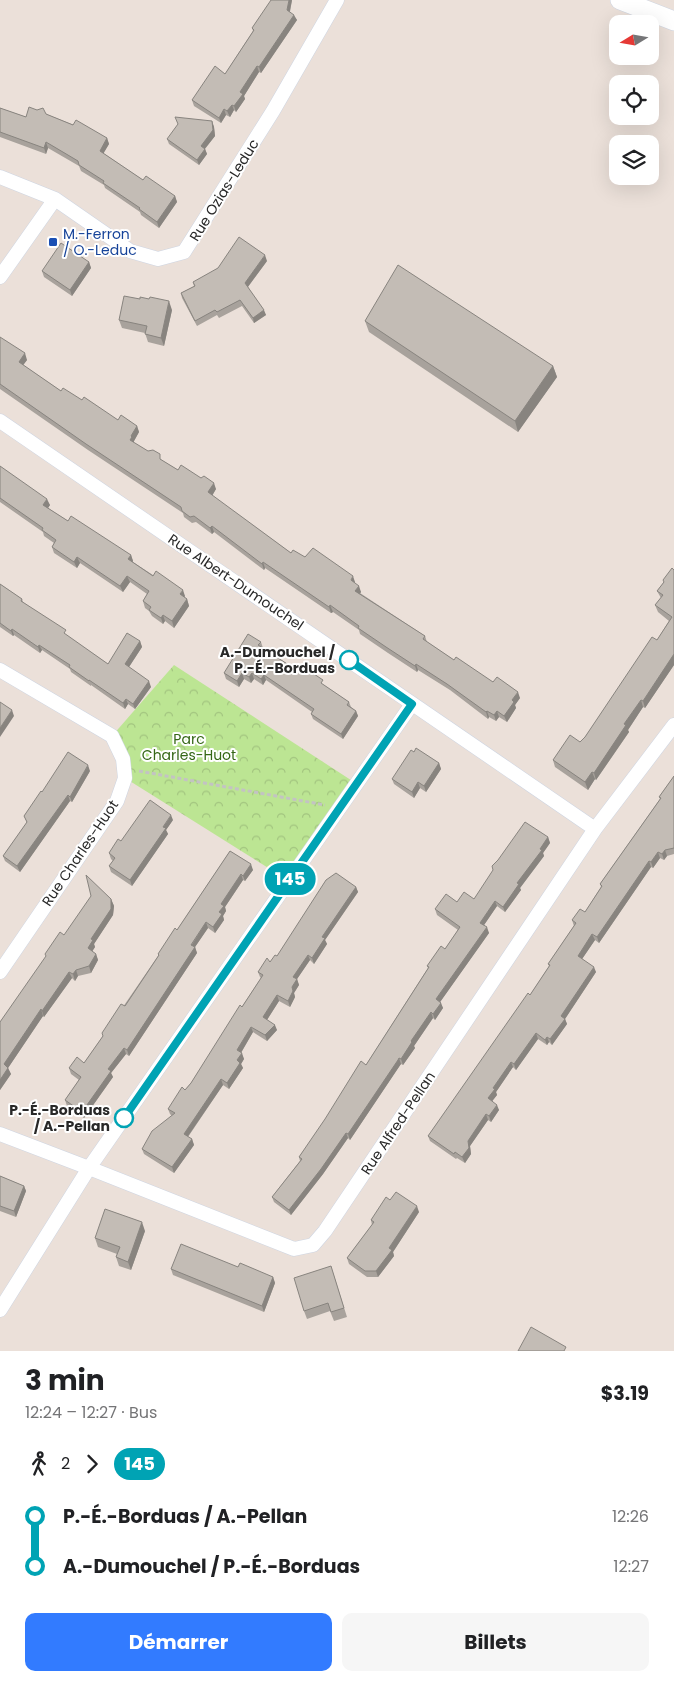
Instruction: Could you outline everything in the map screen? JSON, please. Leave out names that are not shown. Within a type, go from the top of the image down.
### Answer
[{"type":"street","name":"Rue Ozias-Leduc","points":[[0,177],[55,199],[130,251],[158,259],[184,252],[274,111],[337,0]]},
{"type":"street","points":[[620,0],[674,21]]},
{"type":"street","points":[[0,277],[55,199]]},
{"type":"street","name":"Rue Albert-Dumouchel","points":[[0,421],[595,829]]},
{"type":"street","name":"Rue Charles-Huot","points":[[0,670],[112,736],[123,758],[125,778],[117,802],[0,972]]},
{"type":"street","points":[[0,1310],[89,1168],[412,704]]},
{"type":"street","name":"Rue Alfred-Pellan","points":[[0,1134],[294,1249],[313,1245],[325,1231],[595,829],[674,726]]},
{"type":"path","points":[[124,769],[340,807]]},
{"type":"green space","name":"Parc Charles-Huot","points":[[174,665],[357,784],[289,881],[125,778],[112,736]]},
{"type":"building","points":[[271,0],[289,0],[287,10],[294,15],[240,92],[243,94],[234,106],[232,105],[227,111],[224,109],[219,118],[192,100],[215,66],[225,74]]},
{"type":"building","points":[[29,107],[37,110],[43,108],[46,114],[73,125],[76,120],[107,138],[100,151],[143,180],[146,176],[175,196],[157,222],[103,183],[104,181],[79,165],[78,161],[46,142],[44,148],[0,132],[0,108],[26,117]]},
{"type":"building","points":[[175,117],[212,121],[213,130],[201,146],[205,149],[197,160],[167,139],[178,124]]},
{"type":"building","points":[[239,237],[265,255],[245,283],[264,310],[253,318],[240,300],[217,312],[215,310],[195,321],[181,293],[195,286],[193,282],[218,268]]},
{"type":"building","points":[[61,243],[89,262],[70,290],[42,271]]},
{"type":"building","points":[[398,265],[553,366],[515,421],[365,321]]},
{"type":"building","points":[[124,296],[140,299],[140,297],[149,299],[150,297],[169,301],[161,338],[145,334],[147,326],[119,320]]},
{"type":"building","points":[[0,337],[25,353],[19,362],[61,391],[63,388],[82,400],[84,397],[118,420],[121,415],[137,426],[130,440],[148,451],[153,450],[160,454],[160,459],[178,470],[181,465],[201,478],[204,476],[214,483],[208,492],[291,553],[293,550],[305,557],[313,548],[353,576],[351,580],[359,586],[355,591],[425,636],[423,639],[454,660],[456,657],[493,682],[497,677],[518,692],[512,700],[514,702],[504,716],[497,711],[494,715],[486,712],[447,684],[386,647],[358,628],[359,626],[330,605],[329,607],[263,562],[262,564],[212,526],[210,528],[194,516],[190,517],[182,511],[181,507],[0,384]]},
{"type":"building","points":[[0,466],[47,499],[43,505],[68,521],[71,516],[131,555],[128,559],[153,576],[156,571],[183,590],[180,594],[187,599],[172,621],[163,615],[161,618],[149,610],[151,607],[143,601],[149,591],[127,576],[120,586],[77,557],[74,562],[52,547],[56,540],[42,530],[43,528],[0,498]]},
{"type":"building","points":[[672,568],[674,570],[674,654],[643,701],[641,700],[624,724],[626,725],[594,773],[592,772],[585,782],[553,760],[570,735],[580,742],[585,737],[652,637],[657,640],[672,617],[655,605],[663,595],[657,591]]},
{"type":"building","points":[[0,584],[22,599],[21,601],[66,630],[64,633],[108,664],[127,633],[140,641],[125,664],[149,681],[133,704],[126,699],[123,703],[69,667],[70,665],[0,623]]},
{"type":"building","points":[[248,634],[261,642],[258,645],[295,669],[299,664],[323,680],[321,683],[349,702],[347,705],[356,711],[341,734],[311,714],[314,709],[264,675],[261,679],[252,673],[249,677],[242,673],[237,681],[224,673]]},
{"type":"building","points":[[0,702],[12,710],[0,728]]},
{"type":"building","points":[[416,748],[439,763],[424,786],[418,782],[412,792],[392,779],[411,750],[414,752]]},
{"type":"building","points":[[68,752],[88,765],[70,797],[68,795],[17,866],[3,856],[27,822],[24,816]]},
{"type":"building","points":[[674,776],[674,848],[665,850],[662,854],[658,852],[651,862],[649,861],[597,937],[592,934],[578,956],[594,967],[561,1016],[565,1019],[550,1039],[547,1037],[545,1040],[536,1033],[514,1064],[511,1062],[488,1098],[497,1105],[489,1116],[486,1114],[468,1141],[469,1148],[462,1157],[455,1152],[454,1154],[428,1136],[528,993],[530,995],[550,965],[548,964],[576,923],[572,920],[580,909],[585,912],[602,886],[600,884],[661,798],[659,797]]},
{"type":"building","points":[[150,800],[171,815],[163,827],[166,828],[130,880],[109,866],[115,858],[109,853],[118,839],[121,841]]},
{"type":"building","points":[[525,822],[548,837],[540,849],[542,850],[517,883],[519,884],[503,907],[495,901],[480,923],[487,927],[436,999],[441,1003],[433,1014],[431,1012],[401,1059],[399,1058],[348,1134],[346,1133],[289,1210],[272,1197],[302,1159],[299,1157],[361,1061],[366,1065],[429,967],[427,966],[441,946],[445,949],[460,927],[435,909],[446,894],[457,902],[464,892],[474,899],[493,870],[492,866]]},
{"type":"building","points":[[230,851],[251,864],[243,876],[241,874],[221,904],[224,906],[219,912],[222,914],[213,927],[206,922],[191,945],[195,947],[127,1050],[124,1048],[108,1069],[111,1071],[82,1112],[65,1100],[81,1077],[69,1068],[77,1057],[84,1063],[103,1036],[102,1033],[121,1004],[125,1006],[175,928],[177,930]]},
{"type":"building","points":[[336,873],[356,887],[322,937],[325,938],[312,958],[308,955],[293,977],[297,979],[292,987],[293,991],[288,1001],[277,995],[263,1017],[275,1025],[265,1035],[251,1027],[237,1050],[242,1053],[237,1060],[240,1063],[227,1083],[221,1079],[184,1134],[192,1139],[172,1167],[142,1149],[152,1131],[175,1113],[168,1109],[182,1087],[185,1090],[191,1083],[240,1005],[242,1007],[263,975],[258,972],[267,958],[270,962],[275,955],[277,956],[326,880]]},
{"type":"building","points":[[86,875],[111,899],[111,909],[91,939],[93,940],[88,948],[96,954],[89,966],[76,970],[73,974],[69,972],[42,1011],[41,1009],[4,1064],[8,1068],[0,1080],[0,1022],[46,956],[45,954],[60,932],[64,935],[91,896]]},
{"type":"building","points":[[0,1176],[24,1186],[14,1211],[0,1206]]},
{"type":"building","points":[[396,1192],[417,1206],[389,1248],[392,1250],[376,1271],[365,1271],[347,1258],[374,1222],[371,1220],[386,1197],[390,1200]]},
{"type":"building","points":[[105,1209],[142,1222],[128,1262],[116,1257],[120,1247],[95,1238]]},
{"type":"building","points":[[181,1244],[238,1267],[240,1263],[273,1277],[262,1306],[171,1269]]},
{"type":"building","points":[[331,1266],[344,1308],[331,1312],[328,1303],[304,1311],[294,1278]]},
{"type":"building","points":[[531,1327],[566,1347],[564,1351],[518,1351]]},
{"type":"bus line","name":"145","points":[[124,1118],[412,704],[349,660]]},
{"type":"place","name":"M.-Ferron / O.-Leduc","points":[[53,242]]},
{"type":"place","name":"A.-Dumouchel / P.-É.-Borduas","points":[[349,660]]},
{"type":"place","name":"P.-É.-Borduas / A.-Pellan","points":[[124,1118]]}]
